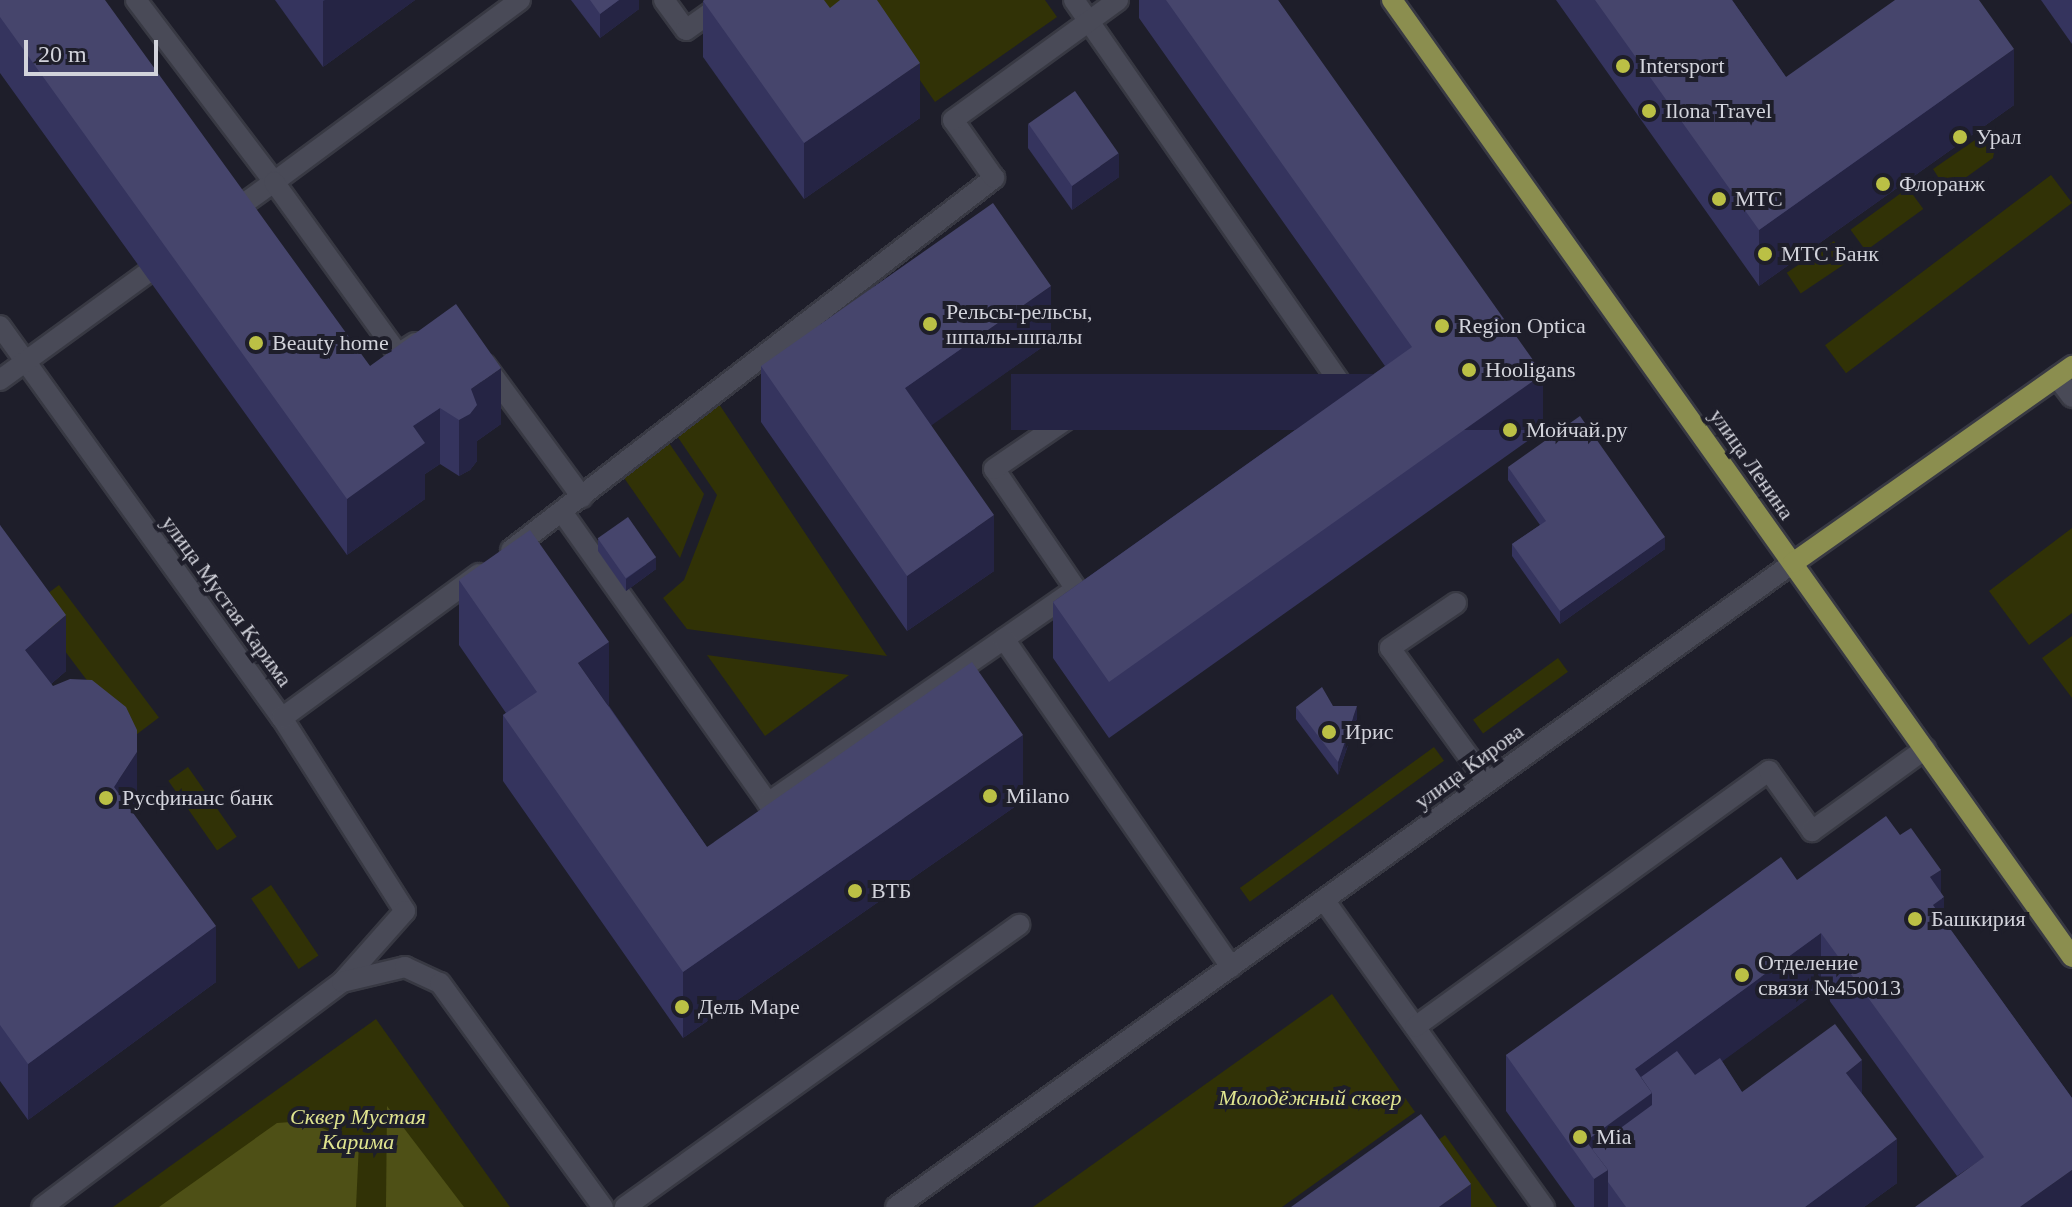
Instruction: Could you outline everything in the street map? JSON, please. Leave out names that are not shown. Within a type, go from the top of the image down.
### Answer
[{"type":"main road","name":"улица Ленина","points":[[1392,0],[2072,957]]},
{"type":"main road","name":"улица Кирова","points":[[1793,563],[2064,372]]},
{"type":"street","points":[[136,0],[274,182],[398,354],[431,333]]},
{"type":"street","points":[[223,219],[520,0]]},
{"type":"street","points":[[664,0],[686,30],[728,0]]},
{"type":"street","points":[[1074,0],[1351,398],[1312,425]]},
{"type":"street","points":[[282,718],[582,497],[994,178],[953,120],[1118,0]]},
{"type":"street","points":[[0,380],[146,274]]},
{"type":"street","name":"улица Мустая Карима","points":[[0,326],[282,718],[405,911],[342,982]]},
{"type":"street","points":[[471,345],[582,497]]},
{"type":"street","points":[[2064,372],[2072,397]]},
{"type":"street","points":[[562,512],[768,803],[1083,584],[994,469],[1108,391]]},
{"type":"street","name":"улица Кирова","points":[[896,1207],[1793,563]]},
{"type":"street","points":[[1456,603],[1390,648],[1487,782]]},
{"type":"street","points":[[1004,639],[1231,967]]},
{"type":"street","points":[[1415,1027],[1769,771],[1812,831],[1925,749]]},
{"type":"street","points":[[1324,900],[1544,1207]]},
{"type":"street","points":[[625,1207],[1019,925]]},
{"type":"street","points":[[42,1207],[342,982],[405,967],[440,983],[603,1207]]},
{"type":"green space","points":[[807,0],[1045,0],[1057,17],[935,102],[877,18],[838,45]]},
{"type":"green space","points":[[1988,131],[1996,142],[1993,158],[1947,191],[1933,169]]},
{"type":"green space","points":[[2051,175],[2072,203],[1846,373],[1825,345]]},
{"type":"green space","points":[[1908,188],[1923,209],[1866,251],[1851,230]]},
{"type":"green space","points":[[1834,241],[1848,262],[1801,294],[1787,273]]},
{"type":"green space","points":[[719,404],[887,656],[687,629],[663,598],[684,580],[717,495],[675,433]]},
{"type":"green space","points":[[669,443],[704,494],[680,558],[622,475]]},
{"type":"green space","points":[[2072,528],[2072,613],[2029,645],[1989,591]]},
{"type":"green space","points":[[59,585],[159,718],[131,739],[31,606]]},
{"type":"green space","points":[[2072,636],[2072,698],[2042,658]]},
{"type":"green space","points":[[707,655],[849,675],[765,736]]},
{"type":"green space","points":[[1558,658],[1568,672],[1483,733],[1473,720]]},
{"type":"green space","points":[[1434,747],[1444,761],[1250,902],[1240,888]]},
{"type":"green space","points":[[188,767],[237,837],[217,850],[168,781]]},
{"type":"green space","points":[[271,885],[319,955],[299,969],[251,898]]},
{"type":"green space","name":"Молодёжный сквер","points":[[1332,994],[1415,1112],[1282,1207],[1033,1207]]},
{"type":"green space","name":"Сквер Мустая Карима","points":[[376,1019],[510,1207],[113,1207]]},
{"type":"green space","points":[[1445,1135],[1497,1207],[1453,1207],[1416,1157]]},
{"type":"shaded area","points":[[387,1106],[464,1207],[386,1207]]},
{"type":"shaded area","points":[[305,1121],[359,1143],[356,1207],[159,1207],[277,1123]]},
{"type":"building","points":[[0,0],[105,0],[370,366],[456,304],[501,368],[471,389],[477,405],[470,414],[459,420],[440,408],[413,426],[425,443],[347,499],[0,17]]},
{"type":"building","points":[[590,0],[619,0],[600,14]]},
{"type":"building","points":[[704,0],[824,0],[830,8],[840,0],[877,0],[920,63],[804,143]]},
{"type":"building","points":[[1166,0],[1278,0],[1543,374],[1109,682],[1053,602],[1412,347]]},
{"type":"building","points":[[1595,0],[1732,0],[1786,77],[1895,0],[1979,0],[2014,49],[1759,230]]},
{"type":"building","points":[[1075,91],[1119,153],[1072,186],[1028,124]]},
{"type":"building","points":[[993,203],[1051,286],[905,388],[994,515],[907,576],[761,366]]},
{"type":"building","points":[[1580,416],[1665,537],[1560,611],[1512,544],[1546,521],[1508,467]]},
{"type":"building","points":[[628,517],[656,557],[626,578],[598,538]]},
{"type":"building","points":[[0,525],[66,615],[25,650],[53,686],[70,679],[92,680],[126,707],[137,730],[137,752],[114,787],[216,926],[28,1064],[0,1025]]},
{"type":"building","points":[[530,530],[609,642],[578,663],[707,847],[972,662],[1023,735],[683,972],[503,715],[537,692],[459,580]]},
{"type":"building","points":[[1322,687],[1333,706],[1357,706],[1338,762],[1296,707]]},
{"type":"building","points":[[1886,816],[1900,835],[1911,828],[1941,870],[1930,877],[1944,897],[1933,905],[2072,1098],[2072,1170],[2020,1207],[1915,1207],[1984,1157],[1821,933],[1635,1069],[1652,1093],[1586,1141],[1608,1170],[1594,1179],[1506,1055],[1781,857],[1797,880]]},
{"type":"building","points":[[1835,1024],[1862,1060],[1846,1073],[1897,1139],[1805,1207],[1626,1207],[1608,1182],[1608,1170],[1592,1149],[1652,1105],[1652,1093],[1641,1077],[1677,1051],[1695,1075],[1720,1058],[1742,1092]]},
{"type":"building","points":[[1421,1114],[1471,1184],[1439,1207],[1291,1207]]},
{"type":"place","name":"Intersport","points":[[1623,66]]},
{"type":"place","name":"Ilona Travel","points":[[1649,111]]},
{"type":"place","name":"Урал","points":[[1960,137]]},
{"type":"place","name":"Флоранж","points":[[1883,184]]},
{"type":"place","name":"МТС","points":[[1719,199]]},
{"type":"place","name":"МТС Банк","points":[[1765,254]]},
{"type":"place","name":"Рельсы-рельсы, шпалы-шпалы","points":[[930,324]]},
{"type":"place","name":"Region Optica","points":[[1442,326]]},
{"type":"place","name":"Beauty home","points":[[256,343]]},
{"type":"place","name":"Hooligans","points":[[1469,370]]},
{"type":"place","name":"Мойчай.ру","points":[[1510,430]]},
{"type":"place","name":"Ирис","points":[[1329,732]]},
{"type":"place","name":"Milano","points":[[990,796]]},
{"type":"place","name":"Русфинанс банк","points":[[106,798]]},
{"type":"place","name":"ВТБ","points":[[855,891]]},
{"type":"place","name":"Башкирия","points":[[1915,919]]},
{"type":"place","name":"Отделение связи №450013","points":[[1742,975]]},
{"type":"place","name":"Дель Маре","points":[[682,1007]]},
{"type":"place","name":"Mia","points":[[1580,1137]]}]
